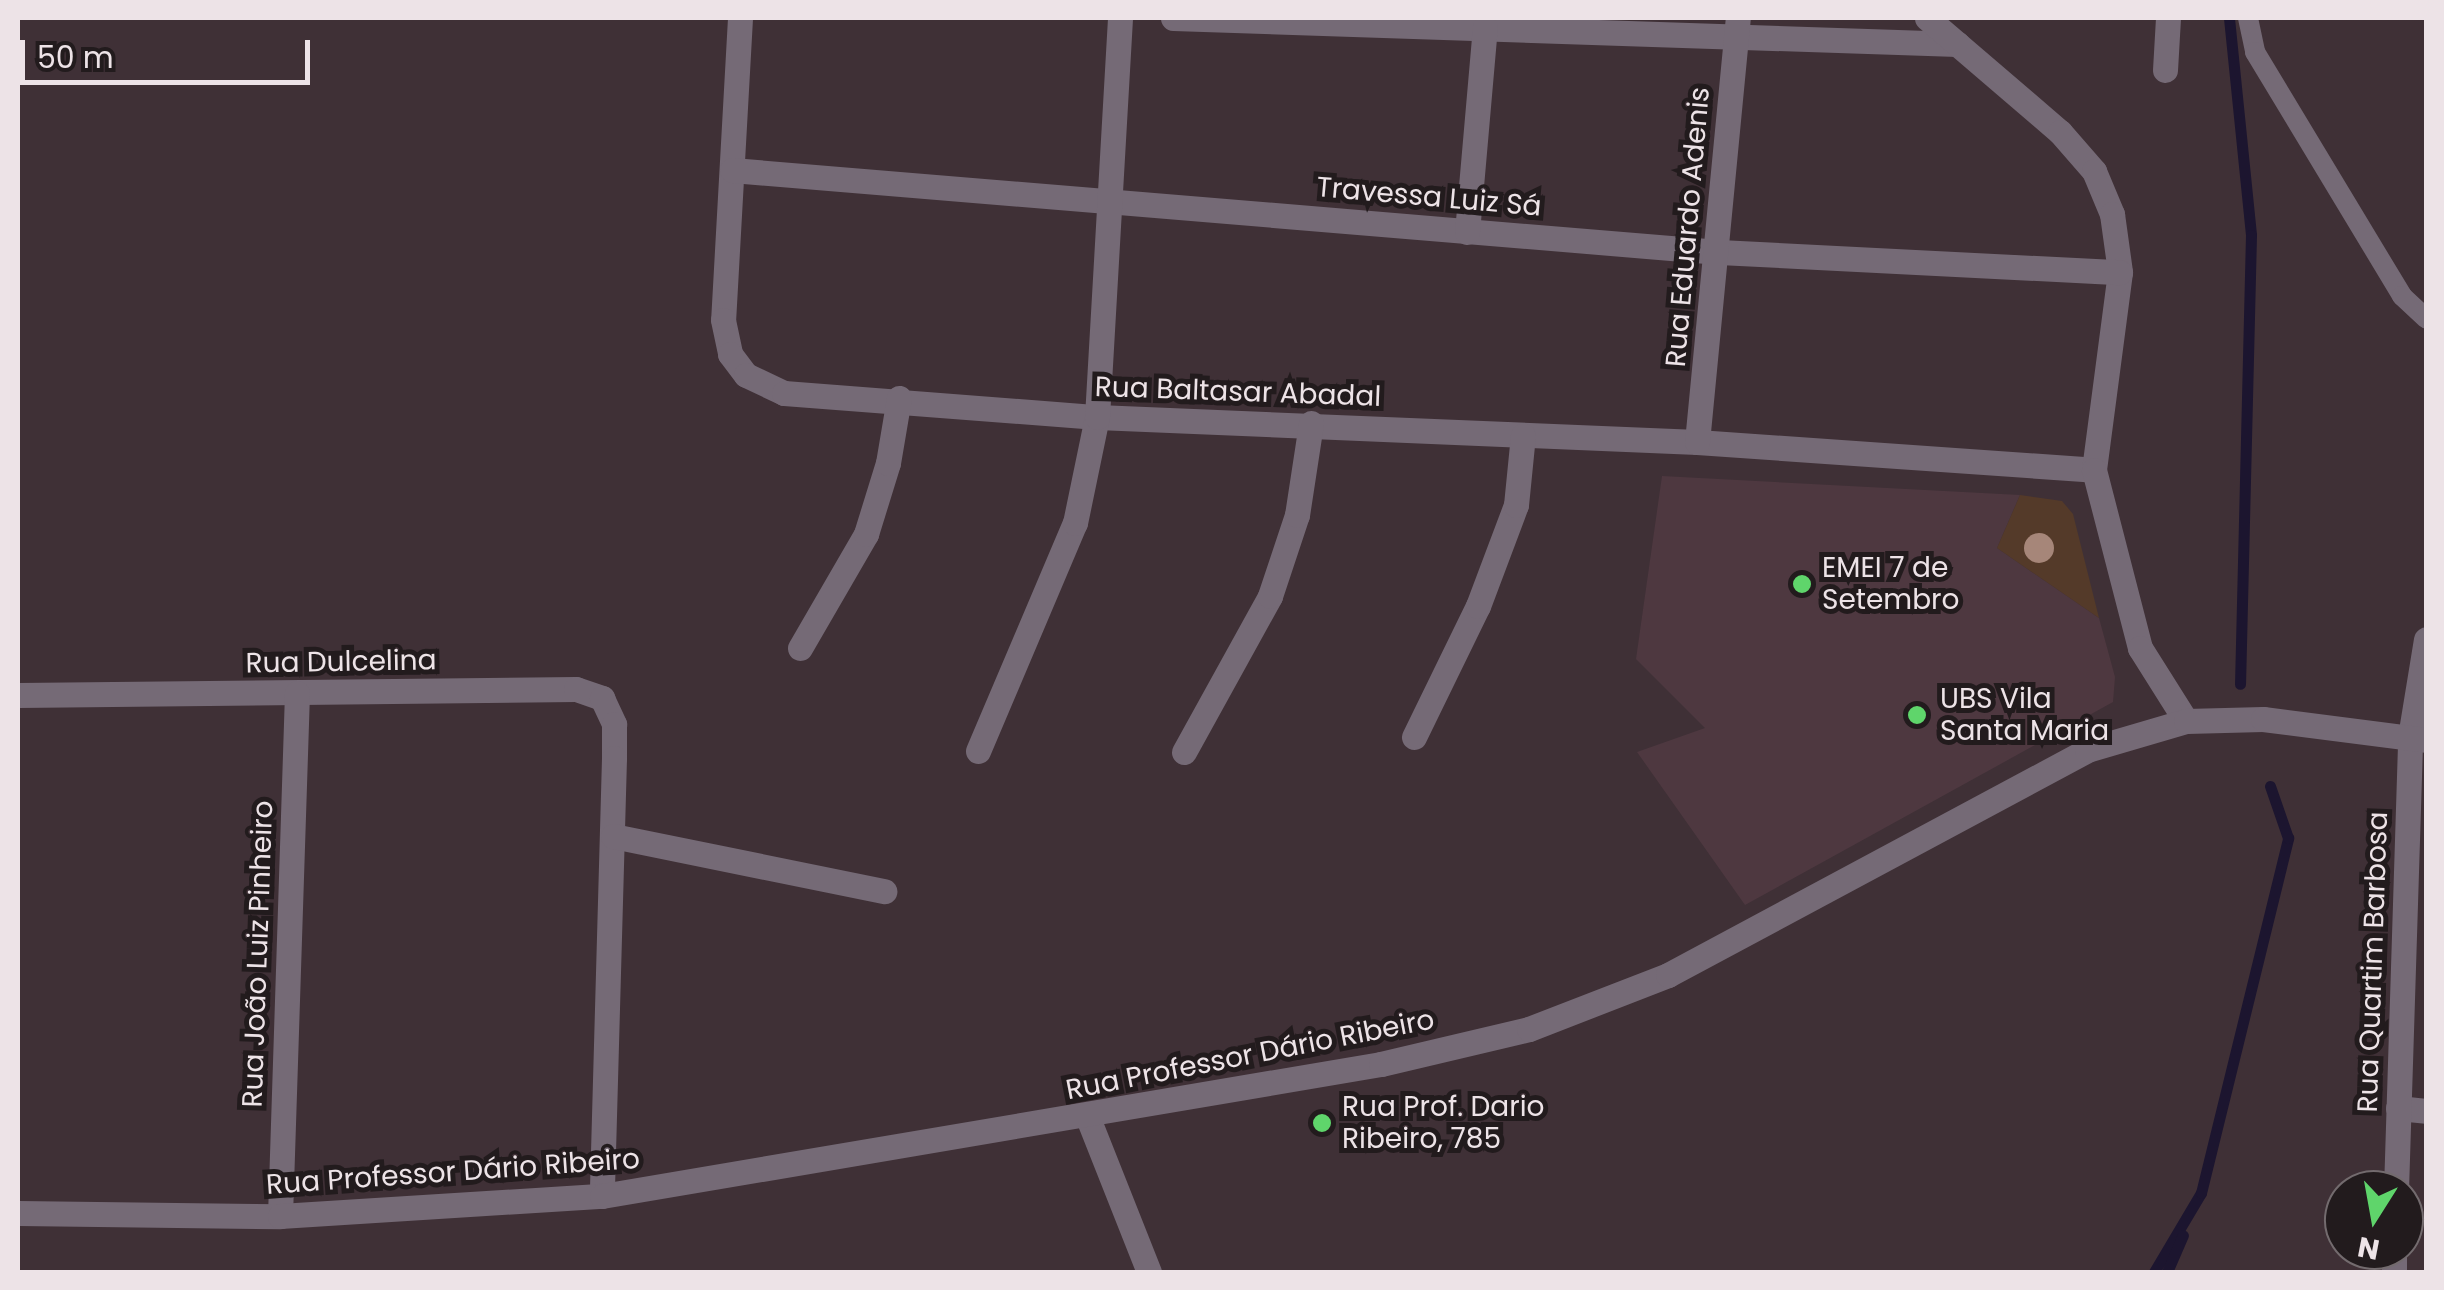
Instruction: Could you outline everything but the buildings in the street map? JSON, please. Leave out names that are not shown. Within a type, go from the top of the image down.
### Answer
[{"type":"street","name":"Rua Baltasar Abadal","points":[[740,18],[723,320],[730,354],[746,375],[784,392],[898,398],[1097,417],[1697,442],[2094,470]]},
{"type":"street","points":[[978,751],[1075,523],[1097,417],[1120,18]]},
{"type":"street","points":[[1174,18],[1486,28],[1737,28],[1958,44]]},
{"type":"street","points":[[1927,18],[2012,85],[2094,171],[2112,214],[2120,272],[2094,470],[2140,648],[2186,721]]},
{"type":"street","points":[[2166,70],[2168,18]]},
{"type":"street","points":[[1467,232],[1486,28]]},
{"type":"street","name":"Rua Eduardo Adenis","points":[[1697,442],[1719,252],[1737,28]]},
{"type":"street","name":"Travessa Luiz Sá","points":[[732,170],[1108,197],[1719,252],[2120,272]]},
{"type":"street","points":[[800,648],[866,534],[888,463],[898,398]]},
{"type":"street","points":[[1184,752],[1270,596],[1297,515],[1311,423]]},
{"type":"street","points":[[1414,737],[1478,606],[1516,505],[1523,435]]},
{"type":"street","name":"Rua Quartim Barbosa","points":[[2396,1170],[2426,639]]},
{"type":"street","name":"Rua Dulcelina","points":[[18,695],[576,689],[602,698],[614,724],[613,836]]},
{"type":"street","name":"Rua João Luiz Pinheiro","points":[[280,1216],[296,694]]},
{"type":"street","name":"Rua Professor Dário Ribeiro","points":[[18,1213],[280,1216],[602,1196],[1088,1118],[1529,1029],[1668,975],[2086,750],[2186,721],[2263,720],[2418,738]]},
{"type":"street","points":[[602,1196],[613,836],[884,891]]},
{"type":"street","points":[[2398,1108],[2426,1111]]},
{"type":"street","points":[[1088,1118],[1149,1272]]},
{"type":"lane","points":[[2248,18],[2256,52],[2402,296],[2426,318]]},
{"type":"shaded area","points":[[1662,476],[2020,495],[1997,548],[2099,618],[2115,677],[2113,702],[1745,905],[1637,752],[1705,728],[1636,659]]},
{"type":"shaded area","points":[[2020,495],[2062,501],[2073,514],[2099,618],[1997,548]]},
{"type":"waterway","points":[[2229,18],[2251,235],[2240,684]]},
{"type":"waterway","points":[[2154,1272],[2201,1193],[2288,838],[2270,786]]},
{"type":"waterway","points":[[2167,1272],[2183,1235]]},
{"type":"place","name":"EMEI 7 de Setembro","points":[[1802,584]]},
{"type":"place","name":"UBS Vila Santa Maria","points":[[1917,715]]},
{"type":"place","name":"Rua Prof. Dario Ribeiro, 785","points":[[1322,1123]]}]
